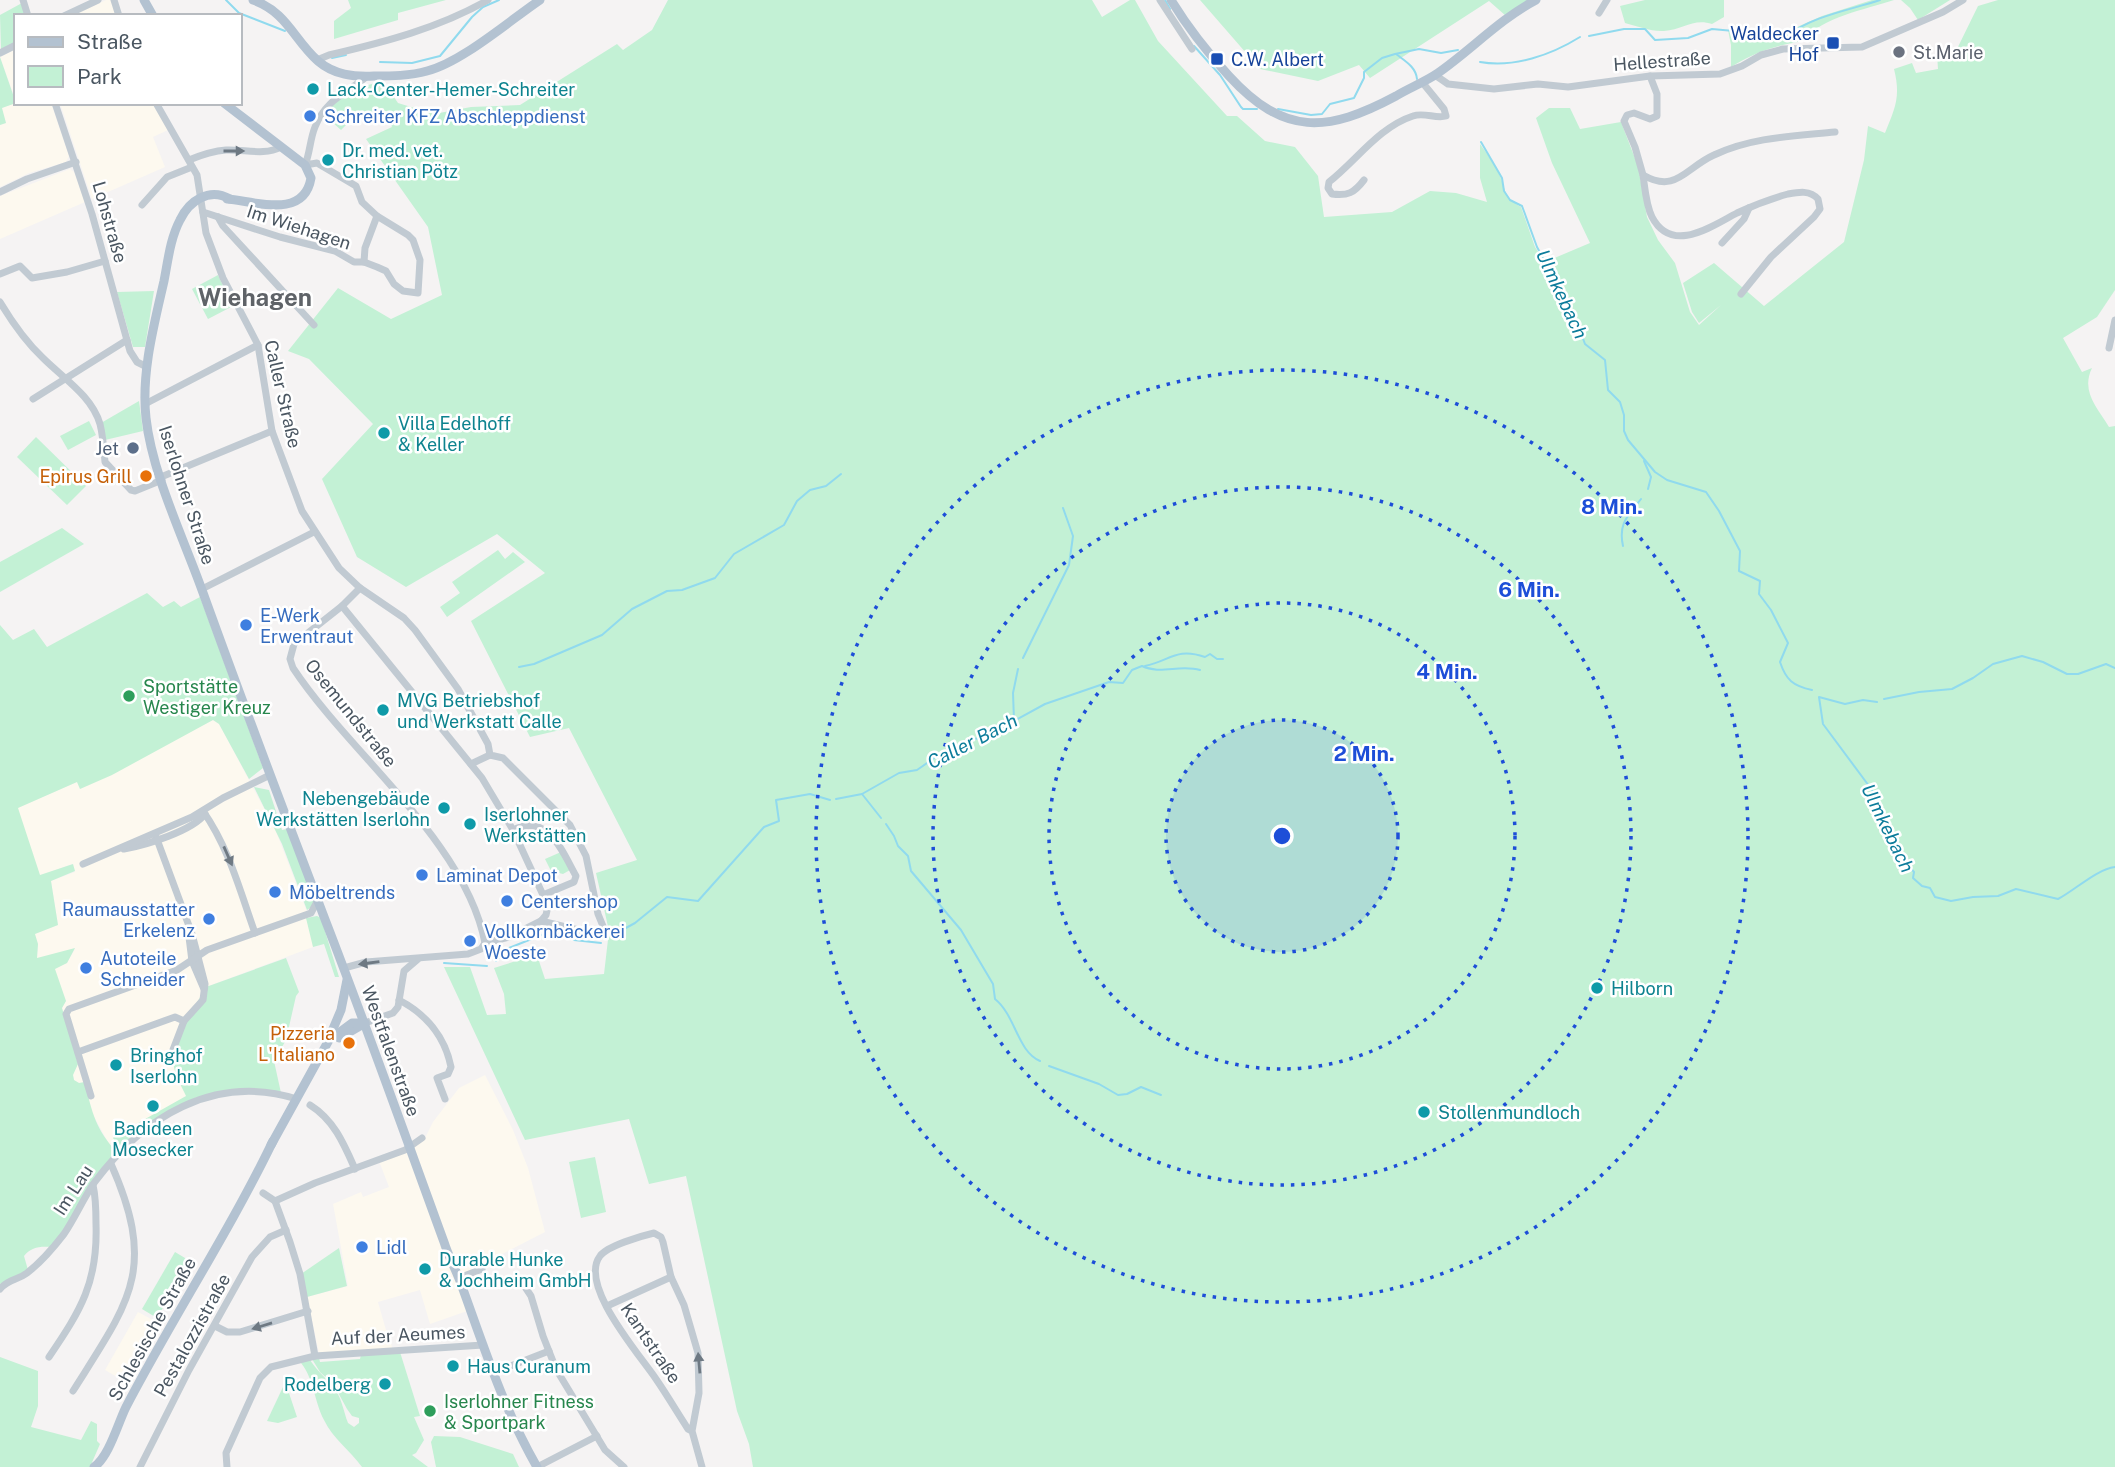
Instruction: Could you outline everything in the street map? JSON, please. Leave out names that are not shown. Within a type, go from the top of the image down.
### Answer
[{"type":"main road","points":[[259,1],[282,18],[317,60],[340,74],[366,76],[429,71],[463,54],[540,0]]},
{"type":"main road","points":[[1171,0],[1200,43],[1247,96],[1270,112],[1285,118],[1311,122],[1343,119],[1371,109],[1435,75],[1509,17],[1536,0]]},
{"type":"main road","points":[[201,198],[230,199],[273,206],[293,202],[303,194],[310,183],[311,174],[304,165],[227,105]]},
{"type":"main road","name":"Iserlohner Straße","points":[[201,198],[183,215],[173,237],[148,362],[145,404],[149,437],[161,478],[221,643]]},
{"type":"main road","name":"Westfalenstraße","points":[[221,643],[365,1023],[482,1345],[514,1423],[537,1467]]},
{"type":"main road","points":[[329,1040],[341,1010],[346,973]]},
{"type":"main road","name":"Schlesische Straße","points":[[96,1467],[135,1390],[228,1225],[248,1182],[321,1053],[329,1040],[352,1023],[365,1023]]},
{"type":"main road","name":"Schlesische Straße","points":[[321,1053],[331,1043],[365,1023]]},
{"type":"main road","name":"Schlesische Straße","points":[[103,1467],[107,1449]]},
{"type":"street","points":[[68,14],[97,0]]},
{"type":"street","points":[[317,60],[435,26],[457,18],[488,0]]},
{"type":"street","points":[[1160,0],[1192,49]]},
{"type":"street","points":[[1599,13],[1607,0]]},
{"type":"street","name":"Hellestraße","points":[[1435,75],[1448,84],[1494,89],[1538,84],[1568,87],[1650,76],[1720,74],[1761,55],[1783,49],[1862,47],[1919,23],[1963,0]]},
{"type":"street","points":[[364,262],[365,248],[377,216],[362,202],[356,186],[349,181],[332,174],[317,163],[304,165],[311,138],[324,111],[337,96],[366,76]]},
{"type":"street","points":[[1650,76],[1657,94],[1657,117],[1650,119],[1634,113],[1628,114],[1624,121],[1635,147],[1652,218],[1661,229],[1671,235],[1695,234],[1772,199],[1802,192],[1813,194],[1818,199],[1820,206],[1814,216],[1771,257],[1741,294]]},
{"type":"street","points":[[1364,180],[1348,195],[1334,194],[1329,190],[1329,182],[1380,135],[1413,116],[1446,116],[1444,109],[1422,82]]},
{"type":"street","name":"Lohstraße","points":[[56,105],[76,162],[130,351],[136,362],[148,362]]},
{"type":"street","name":"Caller Straße","points":[[157,105],[190,163],[201,198],[206,233],[223,278],[258,345],[272,431],[302,510],[339,568],[360,588],[393,608],[415,630],[458,689],[488,744],[490,755]]},
{"type":"street","points":[[1643,175],[1656,182],[1669,183],[1707,158],[1731,148],[1772,138],[1835,132]]},
{"type":"street","points":[[142,205],[167,177],[205,153],[227,150],[269,152],[281,147]]},
{"type":"street","points":[[0,192],[27,179],[76,162]]},
{"type":"street","points":[[1722,243],[1744,219],[1750,207]]},
{"type":"street","name":"Im Wiehagen","points":[[203,212],[280,237],[335,251],[354,262],[364,262],[386,271],[394,284],[403,291],[418,293],[418,248],[408,235],[377,216]]},
{"type":"street","points":[[218,217],[223,226],[314,325]]},
{"type":"street","points":[[0,274],[20,266],[32,278],[105,261]]},
{"type":"street","points":[[0,302],[16,327],[41,356],[84,395],[100,423],[106,462],[131,491],[272,431]]},
{"type":"street","points":[[2109,348],[2115,320]]},
{"type":"street","points":[[33,399],[127,340]]},
{"type":"street","points":[[145,404],[258,345]]},
{"type":"street","points":[[202,589],[314,532]]},
{"type":"street","name":"Osemundstraße","points":[[360,588],[342,606],[294,643],[290,659],[293,668],[439,848],[463,882],[485,943]]},
{"type":"street","points":[[342,606],[482,778],[513,830],[548,906],[541,921],[509,937],[485,943],[481,949],[468,954],[366,962],[346,973]]},
{"type":"street","points":[[471,764],[490,755],[503,758],[570,825],[586,856],[598,914],[605,931],[595,934],[541,921]]},
{"type":"street","points":[[83,864],[200,821],[204,812],[253,782],[270,775]]},
{"type":"street","points":[[204,812],[221,842],[256,933]]},
{"type":"street","points":[[513,830],[530,825],[545,831],[555,839],[576,876],[574,882],[543,895]]},
{"type":"street","points":[[156,837],[190,930],[204,990],[201,1003],[184,1021],[171,1055]]},
{"type":"street","points":[[91,1096],[66,1014],[69,1009],[177,970],[195,958],[311,913],[318,900]]},
{"type":"street","points":[[311,913],[325,919]]},
{"type":"street","points":[[365,1023],[393,1013],[398,1007],[404,971],[422,958]]},
{"type":"street","points":[[395,961],[404,971]]},
{"type":"street","points":[[399,1000],[426,1017],[443,1044],[452,1068],[448,1074],[437,1078],[445,1099]]},
{"type":"street","points":[[78,1052],[175,1017],[184,1021]]},
{"type":"street","name":"Im Lau","points":[[0,1289],[6,1281],[26,1274],[65,1233],[93,1185],[144,1131],[196,1099],[264,1091],[297,1099]]},
{"type":"street","points":[[310,1105],[322,1112],[335,1128],[355,1169]]},
{"type":"street","points":[[275,1201],[315,1183],[410,1148],[422,1138]]},
{"type":"street","points":[[73,1391],[117,1320],[132,1281],[135,1252],[131,1221],[111,1164]]},
{"type":"street","points":[[49,1357],[79,1310],[93,1275],[96,1240],[93,1185]]},
{"type":"street","points":[[263,1193],[275,1201],[286,1230],[300,1274],[315,1356]]},
{"type":"street","name":"Pestalozzistraße","points":[[140,1467],[189,1370],[252,1257],[270,1237],[286,1230]]},
{"type":"street","name":"Kantstraße","points":[[671,1277],[661,1237],[654,1233],[614,1247],[600,1255],[595,1264],[595,1277],[616,1324],[688,1429],[692,1431],[702,1467]]},
{"type":"street","points":[[459,1278],[482,1269]]},
{"type":"street","points":[[607,1306],[671,1277],[684,1305],[698,1353],[699,1393],[692,1431]]},
{"type":"street","points":[[525,1287],[531,1296],[556,1369],[605,1450],[624,1467]]},
{"type":"street","points":[[215,1326],[227,1332],[240,1332],[308,1311]]},
{"type":"street","name":"Auf der Aeumes","points":[[227,1467],[226,1453],[264,1371],[271,1367],[315,1356],[482,1345]]},
{"type":"street","points":[[493,1373],[549,1351]]},
{"type":"street","points":[[537,1467],[597,1436]]},
{"type":"shaded area","points":[[111,0],[115,14],[76,14]]},
{"type":"shaded area","points":[[14,50],[14,96],[0,57]]},
{"type":"shaded area","points":[[14,104],[52,105],[69,156],[66,162],[29,173],[0,187],[0,125],[6,123],[1,108]]},
{"type":"shaded area","points":[[61,105],[155,105],[168,130],[153,137],[165,167],[92,199]]},
{"type":"shaded area","points":[[70,169],[74,172],[85,202],[0,239],[0,196]]},
{"type":"shaded area","points":[[213,720],[219,724],[275,829],[309,917],[313,947],[206,987],[173,1058],[175,1070],[188,1098],[109,1144],[91,1111],[85,1082],[74,1080],[74,1045],[62,1008],[66,1001],[54,969],[67,963],[75,949],[37,959],[38,944],[34,934],[58,925],[51,881],[75,872],[72,864],[40,876],[17,808],[77,782],[80,789]]},
{"type":"shaded area","points":[[485,1075],[513,1130],[528,1168],[545,1232],[463,1274],[470,1310],[430,1324],[420,1290],[378,1302],[386,1330],[389,1330],[392,1348],[319,1353],[307,1297],[348,1286],[333,1204],[361,1192],[363,1197],[389,1187],[379,1161],[424,1140],[433,1122],[459,1088]]},
{"type":"shaded area","points":[[138,1312],[162,1325],[129,1384],[105,1370]]},
{"type":"green space","points":[[348,0],[446,0],[398,13],[398,20],[334,39],[334,21],[351,8]]},
{"type":"green space","points":[[668,0],[1092,0],[1102,17],[1130,0],[1135,0],[1158,41],[1227,116],[1237,116],[1265,141],[1295,147],[1318,176],[1324,217],[1392,212],[1430,191],[1456,193],[1487,202],[1480,178],[1480,144],[1497,170],[1508,196],[1521,207],[1535,247],[1545,262],[1590,243],[1552,163],[1536,118],[1549,108],[1570,108],[1580,129],[1621,122],[1638,166],[1647,217],[1658,240],[1675,263],[1690,312],[1699,325],[1721,305],[1699,323],[1692,312],[1683,283],[1714,263],[1764,306],[1844,242],[1864,160],[1868,126],[1885,133],[1894,109],[1897,87],[1894,69],[1912,63],[1916,73],[1938,69],[1937,54],[1950,50],[1955,53],[1978,6],[1998,0],[2115,0],[2115,290],[2097,317],[2063,338],[2082,372],[2092,368],[2089,391],[2109,427],[2115,426],[2115,1467],[753,1467],[749,1444],[737,1411],[686,1176],[649,1184],[629,1119],[525,1140],[444,967],[470,967],[487,1015],[506,1014],[504,994],[494,968],[532,956],[539,961],[545,979],[604,974],[609,931],[596,873],[637,860],[569,728],[530,737],[471,621],[545,573],[497,534],[406,587],[357,557],[322,479],[373,424],[309,359],[288,351],[338,288],[391,319],[442,295],[428,227],[366,139],[392,127],[384,110],[350,121],[341,130],[324,115],[338,101],[357,89],[383,81],[398,103],[434,114],[471,107],[520,105],[617,44],[623,50],[652,30]]},
{"type":"green space","points":[[1200,0],[1532,0],[1506,16],[1489,1],[1370,78],[1359,65],[1318,81],[1260,69]]},
{"type":"green space","points":[[1645,0],[1724,0],[1724,17],[1712,24],[1699,22],[1664,31],[1625,23],[1620,6]]},
{"type":"green space","points":[[1872,0],[1894,0],[1833,20],[1811,32],[1803,41],[1766,50],[1731,67],[1728,30],[1785,34],[1822,16]]},
{"type":"green space","points":[[1901,0],[1950,0],[1918,20]]},
{"type":"green space","points":[[22,3],[26,14],[14,14],[14,44],[1,50],[0,15]]},
{"type":"green space","points":[[0,57],[14,104],[2,108],[6,123],[0,125]]},
{"type":"green space","points":[[218,275],[233,306],[208,319],[192,289]]},
{"type":"green space","points":[[154,291],[145,347],[133,347],[117,292]]},
{"type":"green space","points":[[139,401],[143,431],[105,440],[101,423]]},
{"type":"green space","points":[[89,421],[96,435],[68,450],[60,436]]},
{"type":"green space","points":[[36,437],[86,486],[67,505],[17,457]]},
{"type":"green space","points":[[62,528],[84,544],[0,592],[0,562]]},
{"type":"green space","points":[[498,550],[505,559],[513,552],[525,562],[447,617],[440,607],[460,593],[452,582]]},
{"type":"green space","points":[[147,593],[163,607],[174,601],[181,607],[200,597],[263,768],[249,779],[219,724],[213,720],[112,775],[80,789],[77,782],[18,808],[40,875],[73,864],[75,871],[51,881],[58,925],[35,934],[38,944],[37,958],[75,948],[67,963],[55,969],[66,1001],[62,1008],[78,1064],[73,1075],[74,1080],[85,1082],[96,1121],[118,1154],[51,1247],[39,1247],[30,1251],[24,1256],[28,1270],[0,1284],[0,625],[13,640],[34,629],[47,647]]},
{"type":"green space","points":[[254,787],[269,790],[282,830],[287,829],[314,899],[313,906],[307,910],[282,844]]},
{"type":"green space","points":[[561,852],[570,870],[563,874],[551,871],[545,859]]},
{"type":"green space","points":[[306,918],[321,918],[339,977],[335,977],[324,944],[313,947]]},
{"type":"green space","points":[[286,958],[299,992],[286,1040],[274,1061],[281,1093],[210,1094],[195,1098],[120,1148],[113,1138],[115,1136],[186,1096],[174,1069],[174,1049],[206,987]]},
{"type":"green space","points":[[595,1157],[606,1212],[581,1218],[569,1162]]},
{"type":"green space","points":[[339,1248],[347,1286],[307,1297],[301,1274]]},
{"type":"green space","points":[[175,1252],[190,1261],[157,1318],[142,1309]]},
{"type":"green space","points":[[400,1352],[420,1416],[414,1417],[424,1440],[412,1455],[428,1467],[362,1467],[328,1427],[309,1376],[301,1363],[309,1358],[317,1369],[332,1385],[348,1423],[354,1427],[359,1423],[359,1418],[352,1416],[334,1385],[320,1372],[312,1359],[319,1358],[320,1362],[360,1359],[361,1355]]},
{"type":"green space","points":[[0,1357],[38,1371],[38,1406],[31,1427],[81,1440],[91,1421],[97,1424],[97,1441],[100,1444],[90,1467],[0,1467]]},
{"type":"green space","points":[[283,1387],[288,1390],[297,1417],[278,1423],[267,1421]]},
{"type":"green space","points":[[434,1436],[460,1437],[513,1454],[519,1467],[436,1467],[431,1442]]},
{"type":"waterway","points":[[226,0],[242,14]]},
{"type":"waterway","points":[[380,62],[412,63],[440,56],[472,17],[483,7],[499,0]]},
{"type":"waterway","points":[[1165,0],[1170,9]]},
{"type":"waterway","points":[[1589,36],[1624,29],[1645,29],[1655,40],[1688,38],[1712,29],[1787,36],[1820,18],[1880,0]]},
{"type":"waterway","points":[[242,14],[285,31]]},
{"type":"waterway","points":[[1480,62],[1506,63],[1532,58],[1580,37]]},
{"type":"waterway","points":[[1194,46],[1220,75],[1241,107],[1257,109]]},
{"type":"waterway","points":[[1278,109],[1311,115],[1322,114],[1330,104],[1354,98],[1364,78],[1364,72],[1382,58],[1419,49],[1441,53],[1458,50]]},
{"type":"waterway","points":[[1396,54],[1412,68],[1417,79]]},
{"type":"waterway","points":[[332,58],[346,55]]},
{"type":"waterway","name":"Ulmkebach","points":[[1481,142],[1502,178],[1504,191],[1510,200],[1522,206],[1537,247],[1578,325],[1585,344],[1605,360],[1608,390],[1620,402],[1628,440],[1655,472],[1667,480],[1706,492],[1740,551],[1739,571],[1760,581],[1759,594],[1771,610],[1788,643],[1780,662],[1785,673],[1795,684],[1812,690]]},
{"type":"waterway","points":[[1644,461],[1651,477],[1648,489]]},
{"type":"waterway","points":[[519,667],[534,664],[602,635],[632,609],[667,591],[682,590],[715,578],[734,554],[784,525],[797,501],[810,490],[826,486],[841,474]]},
{"type":"waterway","points":[[1623,546],[1623,526],[1641,499]]},
{"type":"waterway","points":[[1023,658],[1069,565],[1073,536],[1063,508]]},
{"type":"waterway","name":"Caller Bach","points":[[1145,666],[1187,653],[1205,657],[1210,654],[1217,659],[1223,659]]},
{"type":"waterway","points":[[1884,699],[1952,689],[1993,664],[2022,656],[2043,662],[2067,674],[2078,674],[2106,664],[2115,668]]},
{"type":"waterway","name":"Caller Bach","points":[[836,799],[862,794],[899,773],[917,770],[943,752],[960,750],[973,739],[983,738],[1045,704],[1109,682],[1123,683],[1132,670],[1142,666],[1156,670],[1200,670]]},
{"type":"waterway","points":[[1014,720],[1013,693],[1018,669]]},
{"type":"waterway","name":"Ulmkebach","points":[[1877,702],[1863,700],[1845,704],[1819,697],[1823,724],[1872,790],[1888,834],[1914,872],[1913,878],[1922,886],[1930,888],[1935,897],[1951,901],[1998,896],[2016,889],[2058,899],[2094,876],[2115,867]]},
{"type":"waterway","name":"Caller Bach","points":[[613,935],[635,923],[667,897],[698,901],[764,827],[779,821],[776,800],[810,794],[830,800]]},
{"type":"waterway","points":[[862,794],[881,818]]},
{"type":"waterway","points":[[886,824],[898,846],[908,856],[911,871],[961,930],[993,984],[995,999],[1008,1014],[1026,1049],[1040,1061]]},
{"type":"waterway","name":"Caller Bach","points":[[496,961],[509,948],[549,932],[568,935],[574,940],[601,943]]},
{"type":"waterway","name":"Caller Bach","points":[[444,963],[487,966]]},
{"type":"waterway","points":[[1049,1066],[1099,1084],[1118,1095],[1141,1087],[1161,1095]]},
{"type":"place","name":"Waldecker Hof","points":[[1833,43]]},
{"type":"place","name":"St.Marie","points":[[1899,52]]},
{"type":"place","name":"C.W. Albert","points":[[1217,59]]},
{"type":"place","name":"Lack-Center-Hemer-Schreiter","points":[[313,89]]},
{"type":"place","name":"Schreiter KFZ Abschleppdienst","points":[[310,116]]},
{"type":"place","name":"Dr. med. vet. Christian Pötz","points":[[328,160]]},
{"type":"place","name":"Villa Edelhoff & Keller","points":[[384,433]]},
{"type":"place","name":"Jet","points":[[133,448]]},
{"type":"place","name":"Epirus Grill","points":[[146,476]]},
{"type":"place","name":"E-Werk Erwentraut","points":[[246,625]]},
{"type":"place","name":"Sportstätte Westiger Kreuz","points":[[129,696]]},
{"type":"place","name":"MVG Betriebshof und Werkstatt Calle","points":[[383,710]]},
{"type":"place","name":"Nebengebäude Werkstätten Iserlohn","points":[[444,808]]},
{"type":"place","name":"Iserlohner Werkstätten","points":[[470,824]]},
{"type":"place","name":"Laminat Depot","points":[[422,875]]},
{"type":"place","name":"Möbeltrends","points":[[275,892]]},
{"type":"place","name":"Centershop","points":[[507,901]]},
{"type":"place","name":"Raumausstatter Erkelenz","points":[[209,919]]},
{"type":"place","name":"Vollkornbäckerei Woeste","points":[[470,941]]},
{"type":"place","name":"Autoteile Schneider","points":[[86,968]]},
{"type":"place","name":"Hilborn","points":[[1597,988]]},
{"type":"place","name":"Pizzeria L'Italiano","points":[[349,1043]]},
{"type":"place","name":"Bringhof Iserlohn","points":[[116,1065]]},
{"type":"place","name":"Badideen Mosecker","points":[[153,1106]]},
{"type":"place","name":"Stollenmundloch","points":[[1424,1112]]},
{"type":"place","name":"Lidl","points":[[362,1247]]},
{"type":"place","name":"Durable Hunke & Jochheim GmbH","points":[[425,1269]]},
{"type":"place","name":"Haus Curanum","points":[[453,1366]]},
{"type":"place","name":"Rodelberg","points":[[385,1384]]},
{"type":"place","name":"Iserlohner Fitness & Sportpark","points":[[430,1411]]},
{"type":"district","name":"Wiehagen","points":[[255,297]]}]
